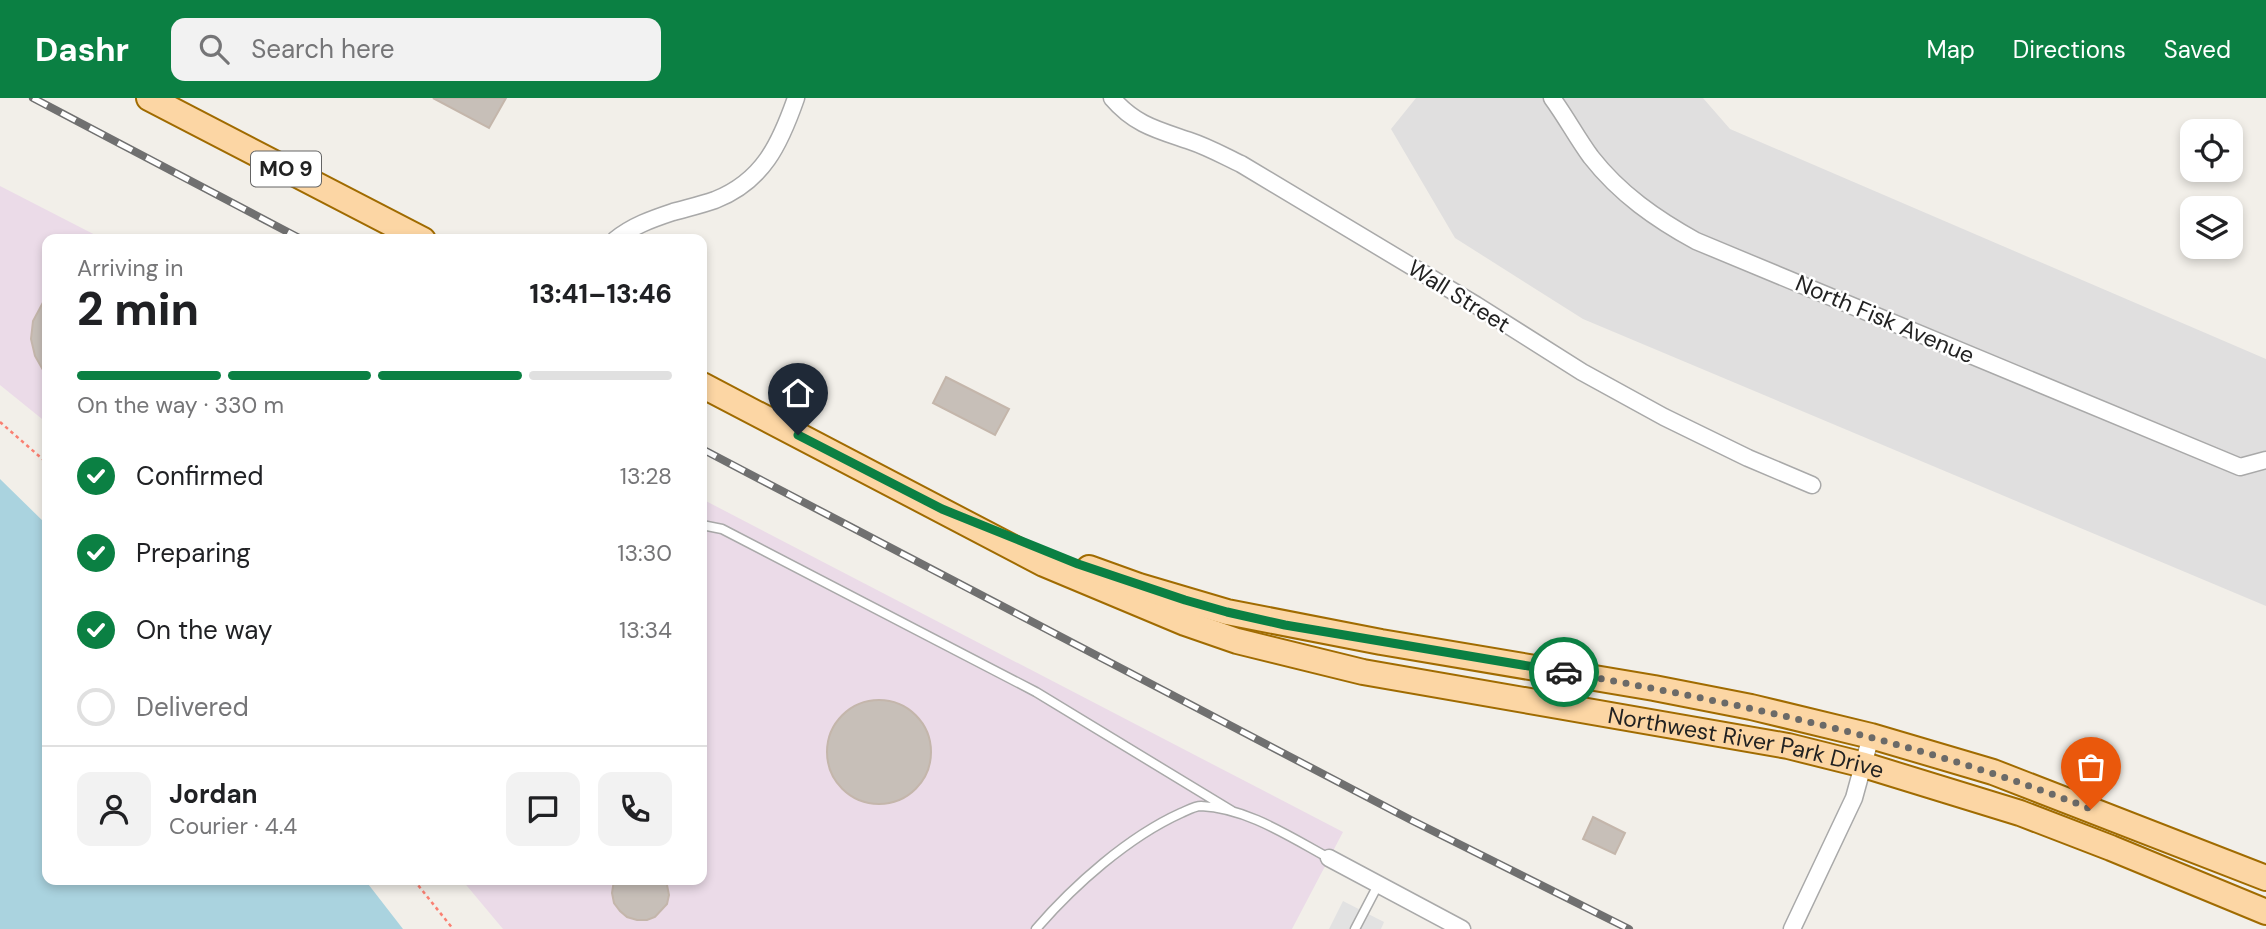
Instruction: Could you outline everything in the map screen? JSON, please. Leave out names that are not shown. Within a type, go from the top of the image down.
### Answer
[{"type":"main road","name":"MO 9","points":[[149,98],[411,234]]},
{"type":"main road","name":"Northwest River Park Drive","points":[[707,388],[942,509],[1009,547],[1185,623],[1270,650],[1363,672],[1774,744],[1864,765],[2020,813],[2266,912]]},
{"type":"main road","name":"Northwest River Park Drive","points":[[942,509],[1078,564],[1139,586],[1227,612],[1381,642],[1654,688],[1751,707],[1871,736],[1993,772],[2266,878]]},
{"type":"street","points":[[624,234],[636,226],[716,199],[750,179],[775,150],[796,98]]},
{"type":"street","name":"Wall Street","points":[[1112,98],[1149,128],[1210,149],[1241,164],[1476,305],[1581,372],[1676,423],[1812,485]]},
{"type":"street","name":"North Fisk Avenue","points":[[1552,98],[1591,156],[1612,181],[1637,205],[1696,241],[2240,467],[2266,460]]},
{"type":"street","points":[[1792,929],[1854,798],[1871,736]]},
{"type":"street","points":[[1329,858],[1462,929]]},
{"type":"lane","points":[[707,525],[722,529],[1036,692],[1232,811],[1275,829],[1329,858]]},
{"type":"lane","points":[[1036,929],[1056,906],[1138,837],[1174,816],[1198,806],[1232,811]]},
{"type":"lane","points":[[1355,929],[1378,885]]},
{"type":"path","points":[[0,422],[42,459]]},
{"type":"path","points":[[418,885],[453,929]]},
{"type":"shaded area","points":[[1416,98],[1703,98],[1730,129],[2266,359],[2266,606],[1583,319],[1455,238],[1391,129]]},
{"type":"shaded area","points":[[0,186],[93,234],[42,234],[42,419],[0,385]]},
{"type":"shaded area","points":[[707,502],[1343,832],[1292,929],[503,929],[466,885],[707,885]]},
{"type":"shaded area","points":[[1343,901],[1384,922],[1381,929],[1329,929]]},
{"type":"water","points":[[0,479],[42,520],[42,885],[369,885],[403,929],[0,929]]},
{"type":"building","points":[[433,98],[506,98],[489,128]]},
{"type":"building","points":[[42,304],[42,368],[35,356],[31,339],[33,321]]},
{"type":"building","points":[[946,377],[1009,409],[995,435],[933,403]]},
{"type":"building","points":[[879,700],[899,704],[916,715],[927,732],[931,752],[927,772],[916,789],[899,800],[879,804],[859,800],[842,789],[831,772],[827,752],[831,732],[842,715],[859,704]]},
{"type":"building","points":[[1593,817],[1625,833],[1615,854],[1583,839]]},
{"type":"building","points":[[613,885],[667,885],[669,895],[667,904],[655,917],[637,920],[620,911],[614,903]]},
{"type":"railway","points":[[33,98],[292,234]]},
{"type":"railway","points":[[707,452],[1411,820],[1629,929]]},
{"type":"way so far","points":[[1564,672],[1751,707],[1871,736],[1993,772],[2091,809]]},
{"type":"route","points":[[798,435],[942,509],[1139,586],[1227,612],[1285,625],[1564,672]]}]
